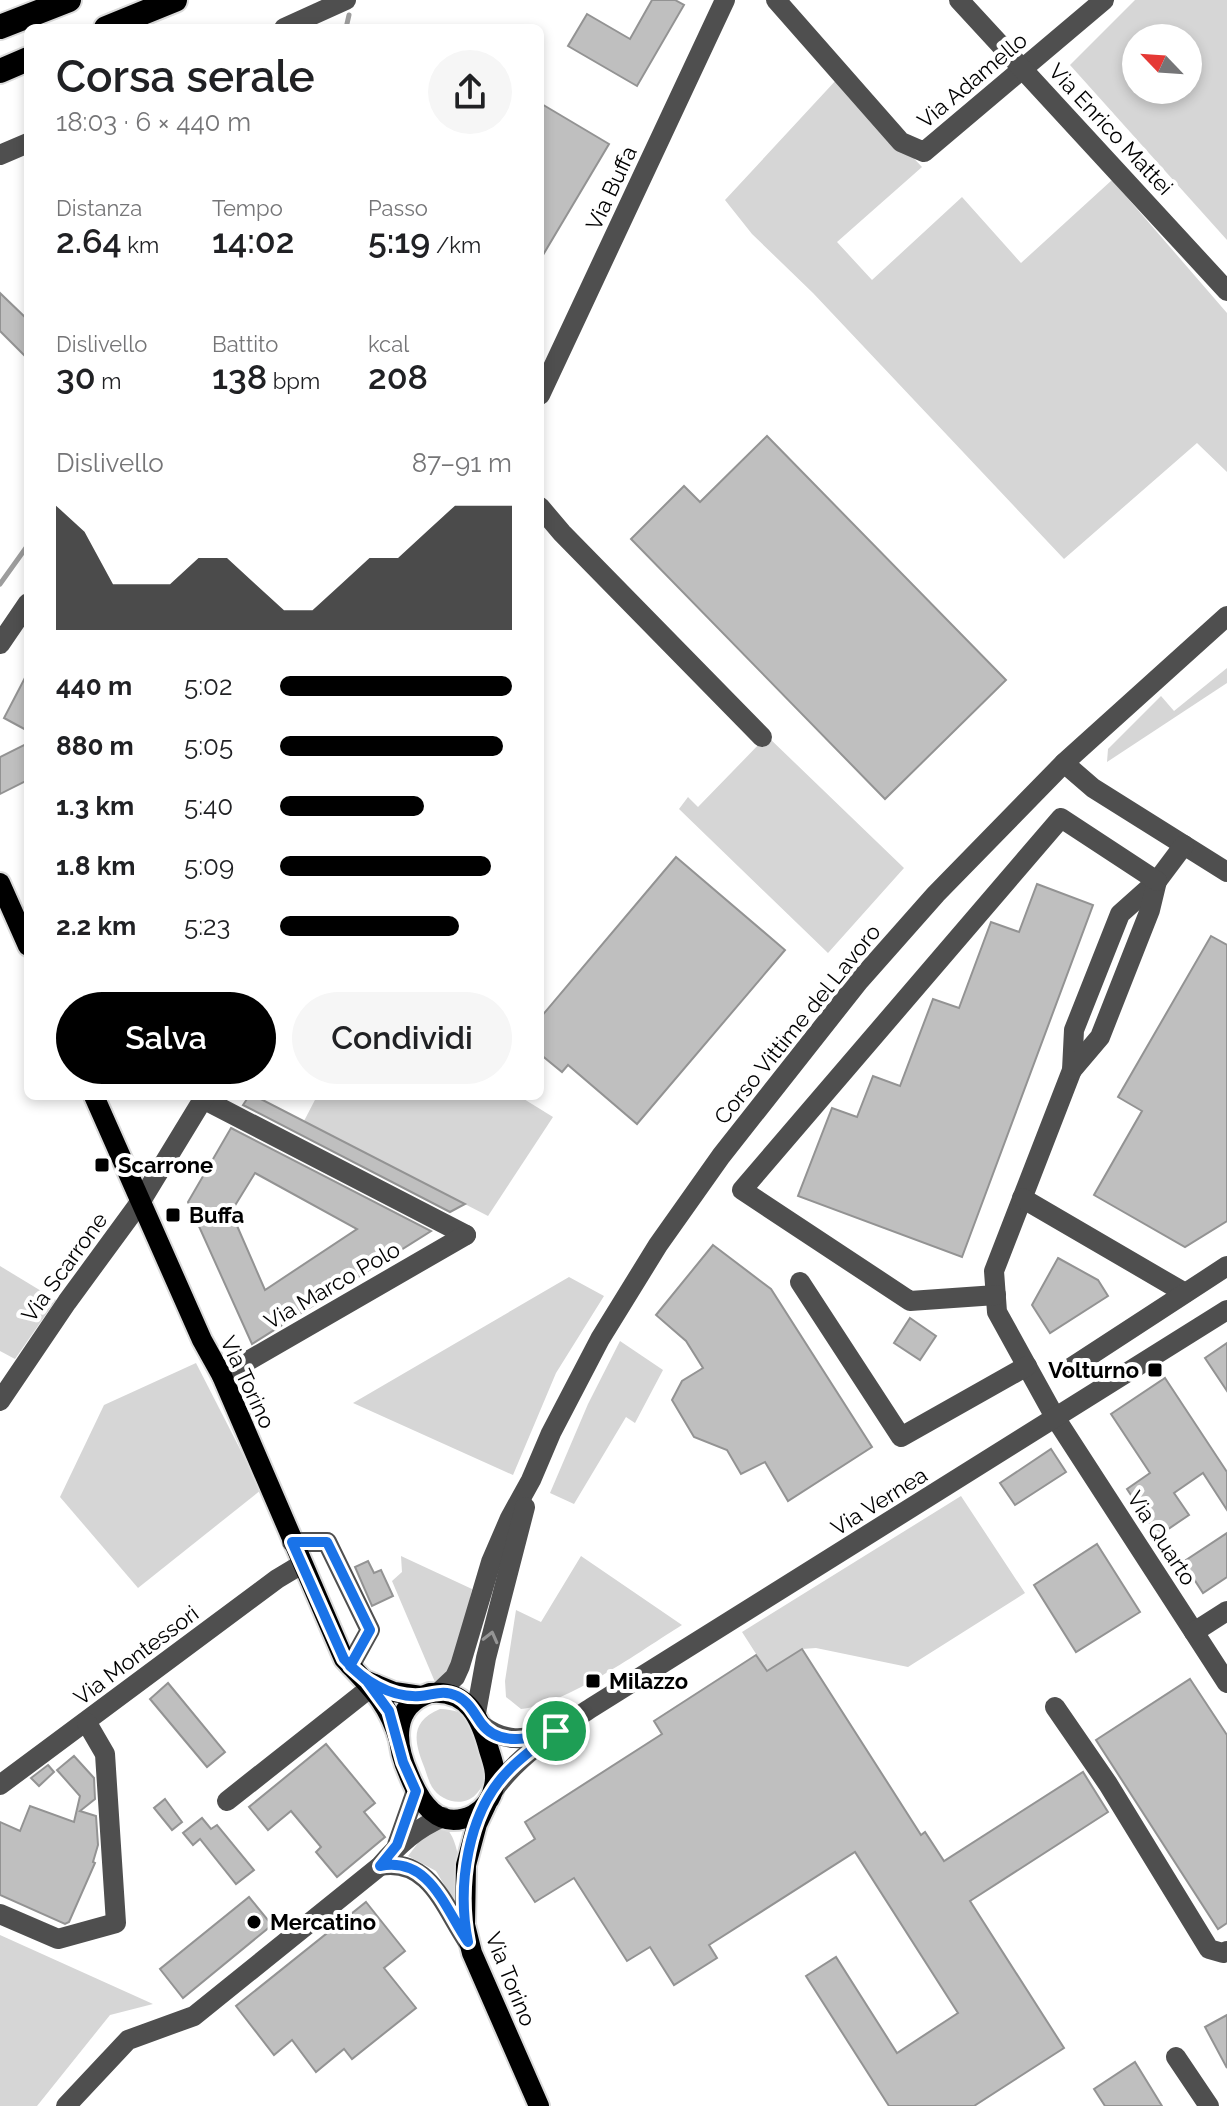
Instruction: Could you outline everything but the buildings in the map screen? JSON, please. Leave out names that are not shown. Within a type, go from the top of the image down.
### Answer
[{"type":"highway","points":[[0,27],[69,0]]},
{"type":"highway","points":[[116,24],[175,0]]},
{"type":"highway","points":[[0,71],[24,61]]},
{"type":"main road","points":[[0,883],[24,937]]},
{"type":"main road","name":"Via Torino","points":[[96,1100],[202,1340],[222,1376],[344,1659],[371,1684]]},
{"type":"main road","points":[[371,1684],[394,1692],[457,1696],[479,1720],[494,1768],[490,1797],[479,1819],[466,1865]]},
{"type":"main road","points":[[371,1684],[389,1711],[399,1740]]},
{"type":"main road","points":[[430,1694],[402,1714],[398,1731],[403,1762],[423,1804],[446,1818],[458,1835],[466,1865]]},
{"type":"main road","points":[[446,1818],[474,1814],[490,1797]]},
{"type":"main road","name":"Via Torino","points":[[466,1865],[464,1913],[468,1942],[539,2106]]},
{"type":"street","points":[[293,24],[346,0]]},
{"type":"street","name":"Via Buffa","points":[[544,386],[725,0]]},
{"type":"street","name":"Via Adamello","points":[[776,0],[901,142],[924,152],[1024,69],[1094,3]]},
{"type":"street","name":"Via Enrico Mattei","points":[[959,0],[1227,291]]},
{"type":"street","points":[[0,155],[24,145]]},
{"type":"street","points":[[544,512],[762,737]]},
{"type":"street","points":[[0,644],[24,609]]},
{"type":"street","name":"Corso Vittime del Lavoro","points":[[531,1480],[551,1433],[600,1339],[658,1245],[721,1156],[859,981],[936,894],[1064,763],[1227,616]]},
{"type":"street","name":"Corso Vittime del Lavoro","points":[[1179,658],[1227,630]]},
{"type":"street","points":[[1064,763],[1093,788],[1227,872]]},
{"type":"street","points":[[1157,881],[1061,818],[742,1190],[910,1301],[996,1295],[994,1271],[1072,1070],[1100,1037],[1150,910],[1157,881],[1184,845]]},
{"type":"street","points":[[141,1201],[203,1100]]},
{"type":"street","name":"Via Marco Polo","points":[[208,1100],[466,1235],[222,1376]]},
{"type":"street","points":[[1022,1198],[1185,1293]]},
{"type":"street","name":"Via Scarrone","points":[[0,1401],[141,1201]]},
{"type":"street","points":[[1069,1369],[1227,1266]]},
{"type":"street","points":[[800,1282],[901,1437],[1027,1366]]},
{"type":"street","name":"Via Quarto","points":[[996,1295],[997,1312],[1056,1419],[1227,1683]]},
{"type":"street","name":"Via Vernea","points":[[556,1731],[1227,1310]]},
{"type":"street","points":[[430,1694],[455,1677],[491,1562],[531,1480]]},
{"type":"street","points":[[531,1480],[486,1658],[479,1720],[496,1735],[510,1740],[556,1731]]},
{"type":"street","points":[[292,1542],[327,1542],[370,1630],[350,1666]]},
{"type":"street","name":"Via Montessori","points":[[0,1785],[277,1579],[302,1564]]},
{"type":"street","points":[[1194,1632],[1227,1611]]},
{"type":"street","points":[[227,1801],[371,1684]]},
{"type":"street","points":[[1055,1707],[1108,1784],[1209,1949],[1223,1953],[1227,1951]]},
{"type":"street","points":[[0,1914],[58,1939],[116,1923],[105,1754],[87,1723]]},
{"type":"street","points":[[490,1797],[507,1772],[556,1731]]},
{"type":"street","points":[[397,1845],[416,1791]]},
{"type":"street","points":[[66,2106],[128,2040],[194,2016],[380,1866],[397,1845],[418,1829],[446,1818]]},
{"type":"street","points":[[380,1866],[393,1863],[405,1866],[429,1880],[468,1942]]},
{"type":"street","points":[[1176,2057],[1209,2106]]},
{"type":"shaded area","points":[[1135,0],[1227,0],[1227,240],[1070,65]]},
{"type":"shaded area","points":[[838,78],[922,167],[837,242],[872,280],[962,197],[1021,263],[1112,180],[1227,313],[1227,472],[1197,443],[1064,559],[813,293],[752,234],[725,200]]},
{"type":"shaded area","points":[[1227,668],[1227,683],[1107,762],[1108,749],[1161,696],[1174,711]]},
{"type":"shaded area","points":[[767,736],[904,868],[828,953],[679,809],[688,797],[698,807]]},
{"type":"shaded area","points":[[315,1100],[525,1100],[553,1117],[488,1216],[304,1121]]},
{"type":"shaded area","points":[[0,1266],[56,1300],[15,1359],[0,1351]]},
{"type":"shaded area","points":[[569,1277],[604,1296],[556,1373],[513,1475],[353,1403]]},
{"type":"shaded area","points":[[620,1341],[663,1370],[635,1423],[626,1417],[574,1504],[550,1493],[588,1404]]},
{"type":"shaded area","points":[[196,1363],[261,1490],[138,1588],[60,1497],[104,1405]]},
{"type":"shaded area","points":[[961,1496],[1025,1593],[908,1667],[816,1648],[802,1649],[767,1671],[742,1632]]},
{"type":"shaded area","points":[[401,1556],[472,1589],[458,1654],[451,1670],[435,1682],[392,1581],[402,1572]]},
{"type":"shaded area","points":[[581,1556],[682,1625],[581,1687],[559,1698],[521,1709],[506,1697],[505,1681],[516,1610],[541,1622]]},
{"type":"shaded area","points":[[440,1709],[457,1712],[468,1719],[486,1761],[488,1770],[485,1782],[473,1797],[461,1802],[448,1800],[436,1792],[420,1755],[417,1731],[424,1719]]},
{"type":"shaded area","points":[[434,1829],[448,1830],[456,1845],[459,1874],[453,1900],[436,1871],[408,1856],[425,1834]]},
{"type":"shaded area","points":[[0,1935],[153,2004],[110,2015],[37,2106],[0,2106]]},
{"type":"waterway","points":[[347,24],[349,15]]},
{"type":"waterway","points":[[0,584],[24,551]]},
{"type":"place","name":"Scarrone","points":[[102,1165]]},
{"type":"place","name":"Buffa","points":[[173,1215]]},
{"type":"place","name":"Volturno","points":[[1155,1370]]},
{"type":"place","name":"Milazzo","points":[[593,1681]]},
{"type":"place","name":"Mercatino","points":[[254,1922]]},
{"type":"route","points":[[556,1731],[507,1772],[479,1819],[466,1865],[464,1913],[468,1942],[429,1880],[413,1868],[393,1863],[380,1866],[397,1845],[416,1791],[403,1762],[389,1711],[367,1681],[356,1673],[350,1666],[370,1630],[327,1542],[292,1542],[344,1659],[356,1673],[367,1681],[394,1692],[421,1696],[439,1692],[457,1696],[471,1707],[483,1726],[510,1740],[556,1731]]}]
